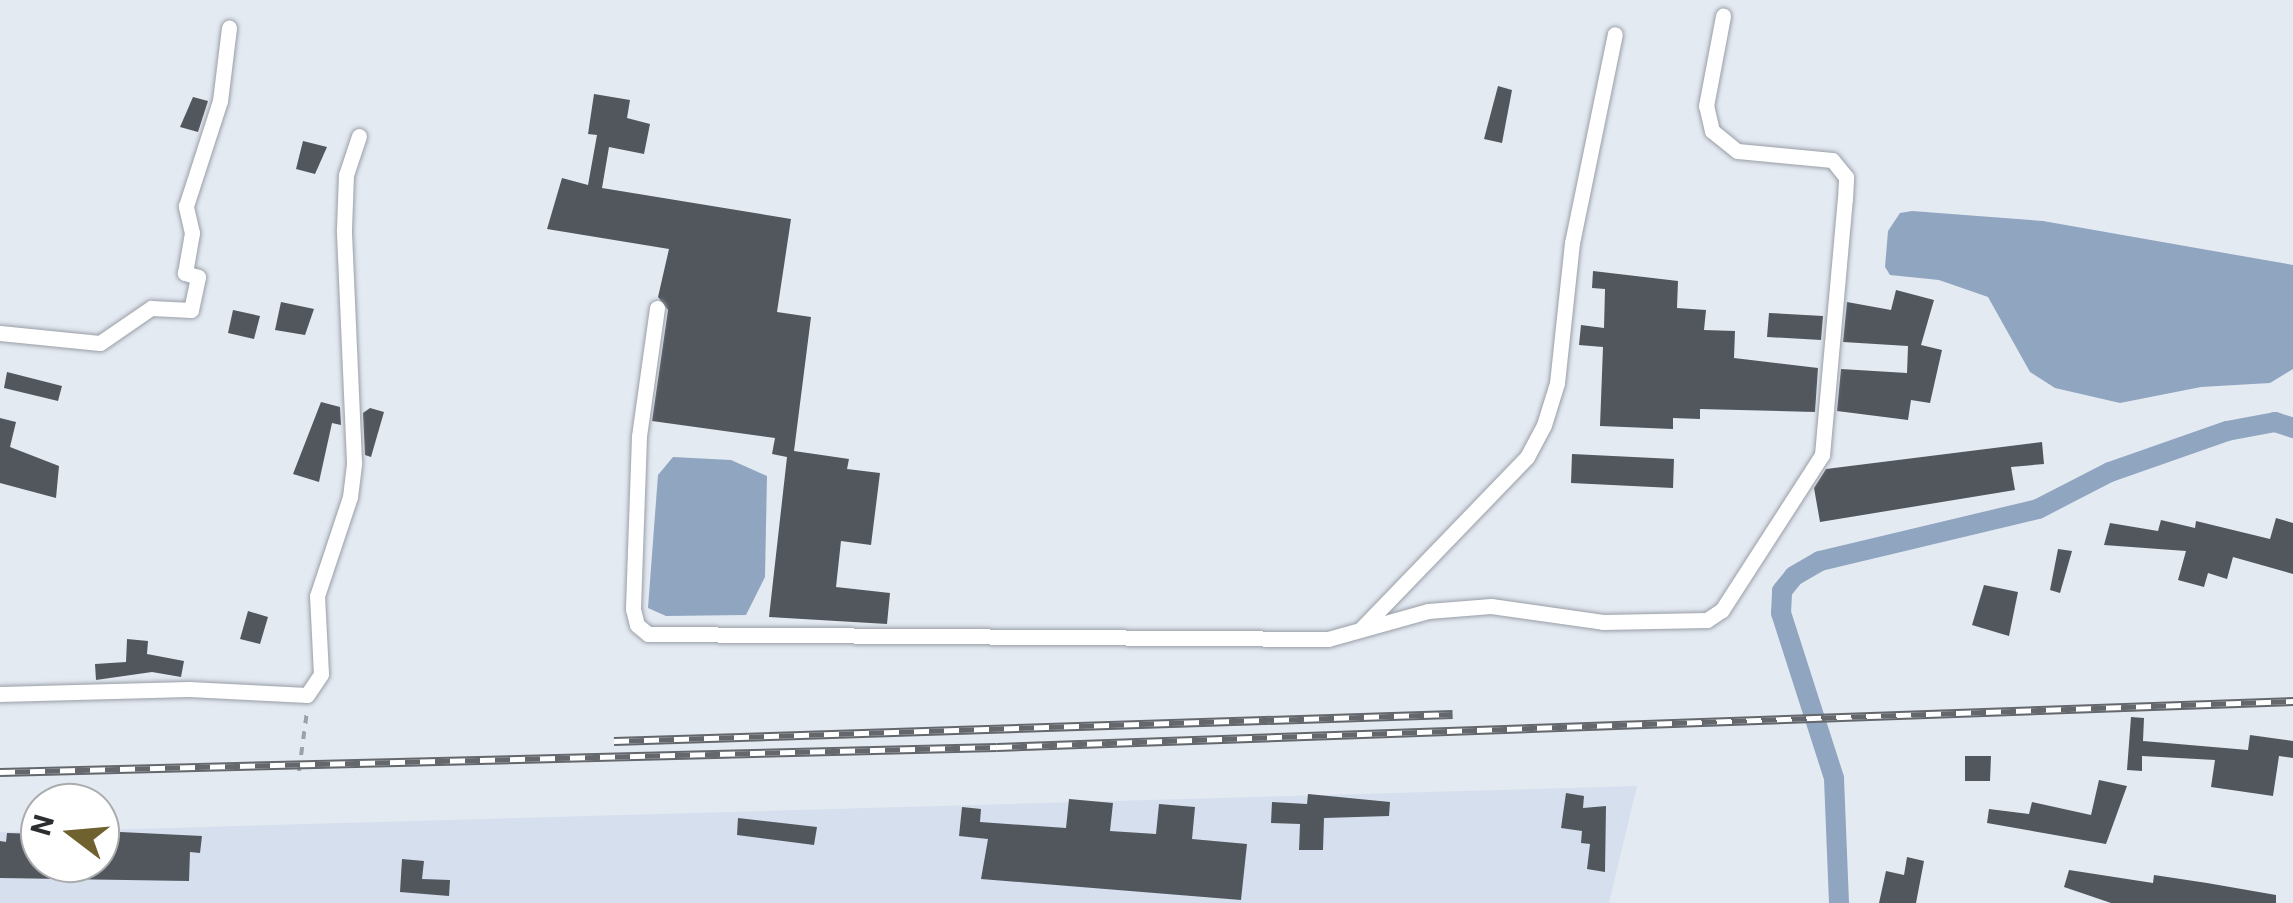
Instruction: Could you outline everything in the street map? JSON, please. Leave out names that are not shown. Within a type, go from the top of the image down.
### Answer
[{"type":"street","points":[[657,308],[640,436],[633,609],[636,626],[648,634],[1355,635],[1428,610],[1491,606],[1603,622],[1707,620],[1722,610],[1818,463],[1826,442],[1823,386],[1846,177],[1832,160],[1737,152],[1712,131],[1706,106],[1724,16]]},
{"type":"street","points":[[0,333],[100,343],[152,308],[191,310],[198,277],[185,273],[192,233],[186,206],[220,101],[228,28]]},
{"type":"street","points":[[1355,635],[1527,457],[1544,425],[1557,383],[1572,242],[1615,34]]},
{"type":"street","points":[[0,694],[189,690],[307,695],[322,674],[318,596],[350,496],[354,462],[343,245],[346,176],[359,136]]},
{"type":"path","points":[[299,771],[307,695]]},
{"type":"shaded area","points":[[1637,786],[1609,903],[0,903],[0,832],[20,832],[20,883],[120,883],[120,829]]},
{"type":"water","points":[[1900,213],[2043,221],[2293,265],[2293,369],[2270,383],[2201,387],[2120,403],[2055,388],[2030,372],[1988,297],[1939,280],[1890,275],[1885,267],[1888,231]]},
{"type":"water","points":[[673,457],[731,460],[767,476],[765,577],[746,615],[666,616],[648,608],[658,475]]},
{"type":"building","points":[[1498,86],[1512,90],[1502,143],[1484,139]]},
{"type":"building","points":[[594,94],[630,100],[627,118],[650,124],[644,154],[609,147],[602,188],[791,219],[777,312],[811,317],[794,451],[849,459],[847,469],[880,473],[871,545],[841,541],[836,587],[890,593],[887,624],[769,617],[787,457],[772,454],[775,438],[652,421],[668,310],[658,297],[669,249],[547,229],[562,178],[588,185],[597,135],[588,134]]},
{"type":"building","points":[[193,97],[208,101],[198,132],[180,127]]},
{"type":"building","points":[[303,141],[327,147],[315,174],[296,169]]},
{"type":"building","points":[[1593,271],[1678,281],[1677,308],[1706,310],[1704,330],[1735,331],[1734,358],[1818,368],[1815,412],[1700,409],[1700,419],[1673,418],[1673,429],[1600,426],[1603,347],[1579,345],[1581,325],[1604,328],[1605,289],[1592,288]]},
{"type":"building","points":[[1896,290],[1934,300],[1921,345],[1942,350],[1930,403],[1911,400],[1908,420],[1837,411],[1841,369],[1907,373],[1908,346],[1843,342],[1847,302],[1891,310]]},
{"type":"building","points":[[281,302],[314,309],[305,335],[275,330]]},
{"type":"building","points":[[233,310],[260,316],[254,339],[228,333]]},
{"type":"building","points":[[1769,313],[1823,316],[1821,340],[1767,337]]},
{"type":"building","points":[[7,372],[62,386],[58,401],[4,388]]},
{"type":"building","points":[[321,402],[340,407],[341,425],[332,423],[319,482],[293,474]]},
{"type":"building","points":[[370,408],[384,412],[371,457],[365,455],[363,413]]},
{"type":"building","points":[[0,418],[16,422],[10,447],[59,466],[56,498],[0,483]]},
{"type":"building","points":[[2042,442],[2044,464],[2011,467],[2015,490],[1820,522],[1814,488],[1826,469]]},
{"type":"building","points":[[1572,454],[1674,459],[1673,488],[1571,483]]},
{"type":"building","points":[[2276,518],[2293,523],[2293,574],[2233,557],[2227,579],[2208,573],[2204,587],[2178,580],[2186,551],[2104,545],[2110,523],[2158,531],[2161,520],[2195,528],[2196,521],[2270,539]]},
{"type":"building","points":[[2058,549],[2072,551],[2060,593],[2050,590]]},
{"type":"building","points":[[1984,585],[2018,592],[2009,636],[1972,625]]},
{"type":"building","points":[[248,611],[268,617],[260,644],[240,639]]},
{"type":"building","points":[[127,639],[148,641],[147,654],[184,661],[181,677],[152,672],[96,680],[95,664],[126,662]]},
{"type":"building","points":[[2131,717],[2144,718],[2143,741],[2248,750],[2250,735],[2293,741],[2293,758],[2279,756],[2273,796],[2211,787],[2215,760],[2142,756],[2142,771],[2127,770]]},
{"type":"building","points":[[1965,756],[1991,756],[1990,781],[1965,781]]},
{"type":"building","points":[[2099,780],[2127,786],[2106,844],[1987,823],[1989,809],[2029,814],[2032,802],[2091,815]]},
{"type":"building","points":[[1566,793],[1584,796],[1583,808],[1606,806],[1605,872],[1587,869],[1590,844],[1581,843],[1582,831],[1561,828]]},
{"type":"building","points":[[1308,794],[1390,802],[1389,816],[1324,818],[1323,850],[1299,850],[1300,824],[1271,823],[1272,802],[1307,804]]},
{"type":"building","points":[[1069,799],[1113,803],[1110,831],[1156,834],[1159,804],[1195,807],[1192,839],[1247,844],[1241,900],[981,879],[988,839],[959,836],[962,807],[981,809],[980,822],[1066,828]]},
{"type":"building","points":[[738,818],[817,827],[814,845],[737,835]]},
{"type":"building","points":[[120,832],[202,836],[200,853],[190,852],[189,881],[120,880]]},
{"type":"building","points":[[7,833],[20,833],[20,878],[0,878],[0,841],[6,842]]},
{"type":"building","points":[[1907,857],[1924,861],[1916,903],[1879,903],[1886,871],[1904,875]]},
{"type":"building","points":[[402,859],[424,861],[422,879],[450,880],[449,896],[400,892]]},
{"type":"building","points":[[2069,870],[2153,883],[2154,875],[2207,883],[2276,895],[2276,903],[2111,903],[2064,887]]},
{"type":"waterway","points":[[1839,903],[1834,778],[1781,613],[1782,591],[1794,576],[1820,561],[2038,509],[2110,472],[2227,431],[2275,422],[2293,428]]},
{"type":"railway","points":[[0,772],[997,747],[2293,701]]},
{"type":"railway","points":[[614,741],[1453,714]]}]
